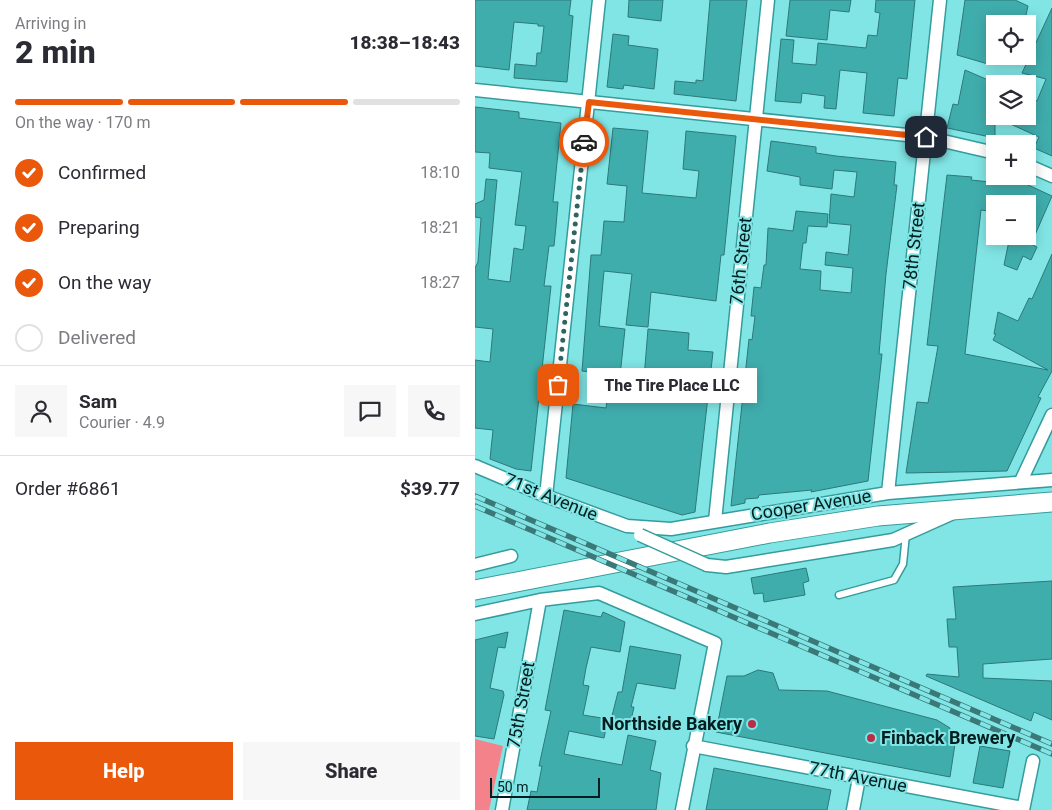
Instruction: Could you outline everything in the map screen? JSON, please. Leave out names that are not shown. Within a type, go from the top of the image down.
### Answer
[{"type":"main road","name":"Cooper Avenue","points":[[475,590],[770,533],[878,516],[1052,502]]},
{"type":"street","points":[[546,496],[599,0]]},
{"type":"street","name":"76th Street","points":[[715,521],[768,0]]},
{"type":"street","name":"78th Street","points":[[888,493],[940,0]]},
{"type":"street","points":[[475,90],[926,137],[986,151]]},
{"type":"street","points":[[1036,169],[1052,176]]},
{"type":"street","points":[[1021,481],[1052,415]]},
{"type":"street","name":"71st Avenue","points":[[475,466],[546,496],[627,526]]},
{"type":"street","name":"Cooper Avenue","points":[[627,526],[671,529],[888,493],[1052,480]]},
{"type":"street","name":"Cooper Avenue","points":[[627,526],[640,535],[707,565],[726,567],[887,541],[964,508]]},
{"type":"street","points":[[475,565],[511,556]]},
{"type":"street","points":[[475,614],[540,600],[599,592],[715,642],[693,746],[682,810]]},
{"type":"street","name":"75th Street","points":[[502,810],[540,600]]},
{"type":"street","name":"77th Avenue","points":[[693,746],[1023,809]]},
{"type":"street","points":[[1023,809],[1033,761]]},
{"type":"street","points":[[853,810],[859,778]]},
{"type":"lane","points":[[839,595],[895,580],[903,564],[906,534]]},
{"type":"shaded area","points":[[475,739],[503,746],[489,810],[475,810]]},
{"type":"building","points":[[475,0],[571,0],[569,15],[573,16],[567,82],[514,78],[515,64],[536,66],[537,53],[541,53],[544,26],[538,26],[538,24],[514,22],[509,70],[475,66]]},
{"type":"building","points":[[629,0],[663,0],[661,21],[628,17]]},
{"type":"building","points":[[710,0],[747,0],[736,101],[674,94],[675,81],[696,83],[696,80],[703,81]]},
{"type":"building","points":[[790,0],[851,0],[849,12],[830,10],[827,40],[786,36]]},
{"type":"building","points":[[876,0],[915,0],[907,79],[898,78],[894,116],[863,113],[867,73],[840,70],[836,109],[824,108],[825,96],[802,93],[801,103],[775,101],[781,39],[794,40],[792,63],[816,65],[818,43],[866,48],[868,35],[877,36],[880,13],[875,12]]},
{"type":"building","points":[[965,0],[1015,0],[1028,6],[1026,15],[986,15],[986,63],[957,55]]},
{"type":"building","points":[[1052,8],[1052,156],[1036,149],[1039,137],[1013,125],[1036,125],[1036,101],[1046,79],[1022,73],[1026,65],[1036,65],[1036,43]]},
{"type":"building","points":[[613,34],[629,36],[628,45],[658,49],[654,89],[624,85],[623,89],[607,87]]},
{"type":"building","points":[[965,70],[986,79],[986,125],[995,125],[995,135],[986,136],[947,128],[953,104],[958,105]]},
{"type":"building","points":[[475,107],[519,112],[519,118],[561,123],[553,202],[558,202],[554,246],[549,246],[544,286],[551,286],[531,471],[516,469],[490,459],[493,430],[475,428],[475,360],[490,362],[493,329],[475,327],[475,268],[478,262],[481,218],[475,217],[475,204],[484,200],[486,179],[497,180],[488,279],[510,282],[514,248],[523,250],[526,226],[515,225],[522,172],[489,168],[490,153],[475,152]]},
{"type":"building","points":[[613,128],[648,131],[642,193],[696,198],[699,171],[683,169],[686,131],[736,136],[724,255],[721,255],[716,301],[651,292],[648,327],[626,325],[632,274],[604,271],[599,326],[625,329],[620,376],[644,378],[648,329],[689,333],[688,350],[713,352],[695,512],[682,515],[566,478],[573,404],[606,408],[609,383],[598,382],[599,373],[582,371],[591,255],[601,255],[604,221],[624,222],[627,186],[607,184]]},
{"type":"building","points":[[771,141],[816,147],[816,153],[896,162],[894,185],[897,185],[886,274],[879,354],[882,354],[868,481],[811,492],[812,490],[759,495],[758,498],[745,499],[745,503],[731,506],[749,339],[752,340],[755,316],[751,316],[754,287],[761,288],[764,265],[766,265],[768,228],[793,231],[796,211],[828,214],[827,227],[808,226],[806,243],[803,243],[800,269],[821,271],[820,290],[851,293],[853,268],[825,265],[826,252],[848,255],[851,225],[829,223],[831,194],[854,197],[857,172],[834,170],[832,189],[800,185],[800,177],[767,171]]},
{"type":"building","points":[[947,175],[972,177],[971,180],[986,182],[986,185],[1028,185],[1052,196],[1036,233],[1036,195],[986,195],[986,211],[981,210],[965,354],[1048,370],[993,340],[996,334],[994,334],[998,312],[1018,321],[1029,298],[1032,299],[1052,254],[1052,371],[1038,397],[1041,398],[1007,471],[906,473],[917,402],[928,403],[938,346],[927,345]]},
{"type":"building","points":[[1008,245],[1033,245],[1037,247],[1031,260],[1023,256],[1017,270],[1004,265]]},
{"type":"building","points":[[806,568],[809,581],[803,583],[805,595],[764,602],[763,593],[754,594],[751,578]]},
{"type":"building","points":[[1052,581],[1052,659],[983,664],[983,678],[1052,681],[1052,720],[1034,712],[1031,721],[926,676],[927,674],[959,677],[957,647],[949,647],[947,619],[956,619],[953,587]]},
{"type":"building","points":[[564,610],[601,617],[603,612],[625,622],[620,652],[591,647],[586,668],[583,685],[589,686],[583,715],[608,719],[604,738],[569,731],[564,754],[622,765],[628,735],[656,741],[650,770],[661,773],[656,810],[527,810],[531,791],[537,792],[542,766],[539,766],[551,711],[545,710]]},
{"type":"building","points":[[508,632],[505,648],[498,647],[490,688],[503,691],[504,695],[494,739],[475,736],[475,640]]},
{"type":"building","points":[[630,646],[681,655],[675,689],[637,683],[631,707],[634,707],[630,725],[611,720],[618,692],[622,692]]},
{"type":"building","points":[[758,670],[773,673],[779,690],[827,691],[937,720],[950,728],[948,743],[955,744],[950,777],[716,732],[727,676],[744,676]]},
{"type":"building","points":[[980,746],[1010,751],[1003,788],[973,783]]},
{"type":"building","points":[[714,768],[831,790],[827,810],[706,810]]},
{"type":"railway","points":[[475,496],[1052,744]]},
{"type":"railway","points":[[475,506],[1052,754]]},
{"type":"way so far","points":[[558,385],[584,142]]},
{"type":"place","name":"The Tire Place LLC","points":[[558,385]]},
{"type":"place","name":"Northside Bakery","points":[[752,724]]},
{"type":"place","name":"Finback Brewery","points":[[871,738]]},
{"type":"route","points":[[584,142],[589,102],[926,137]]}]
